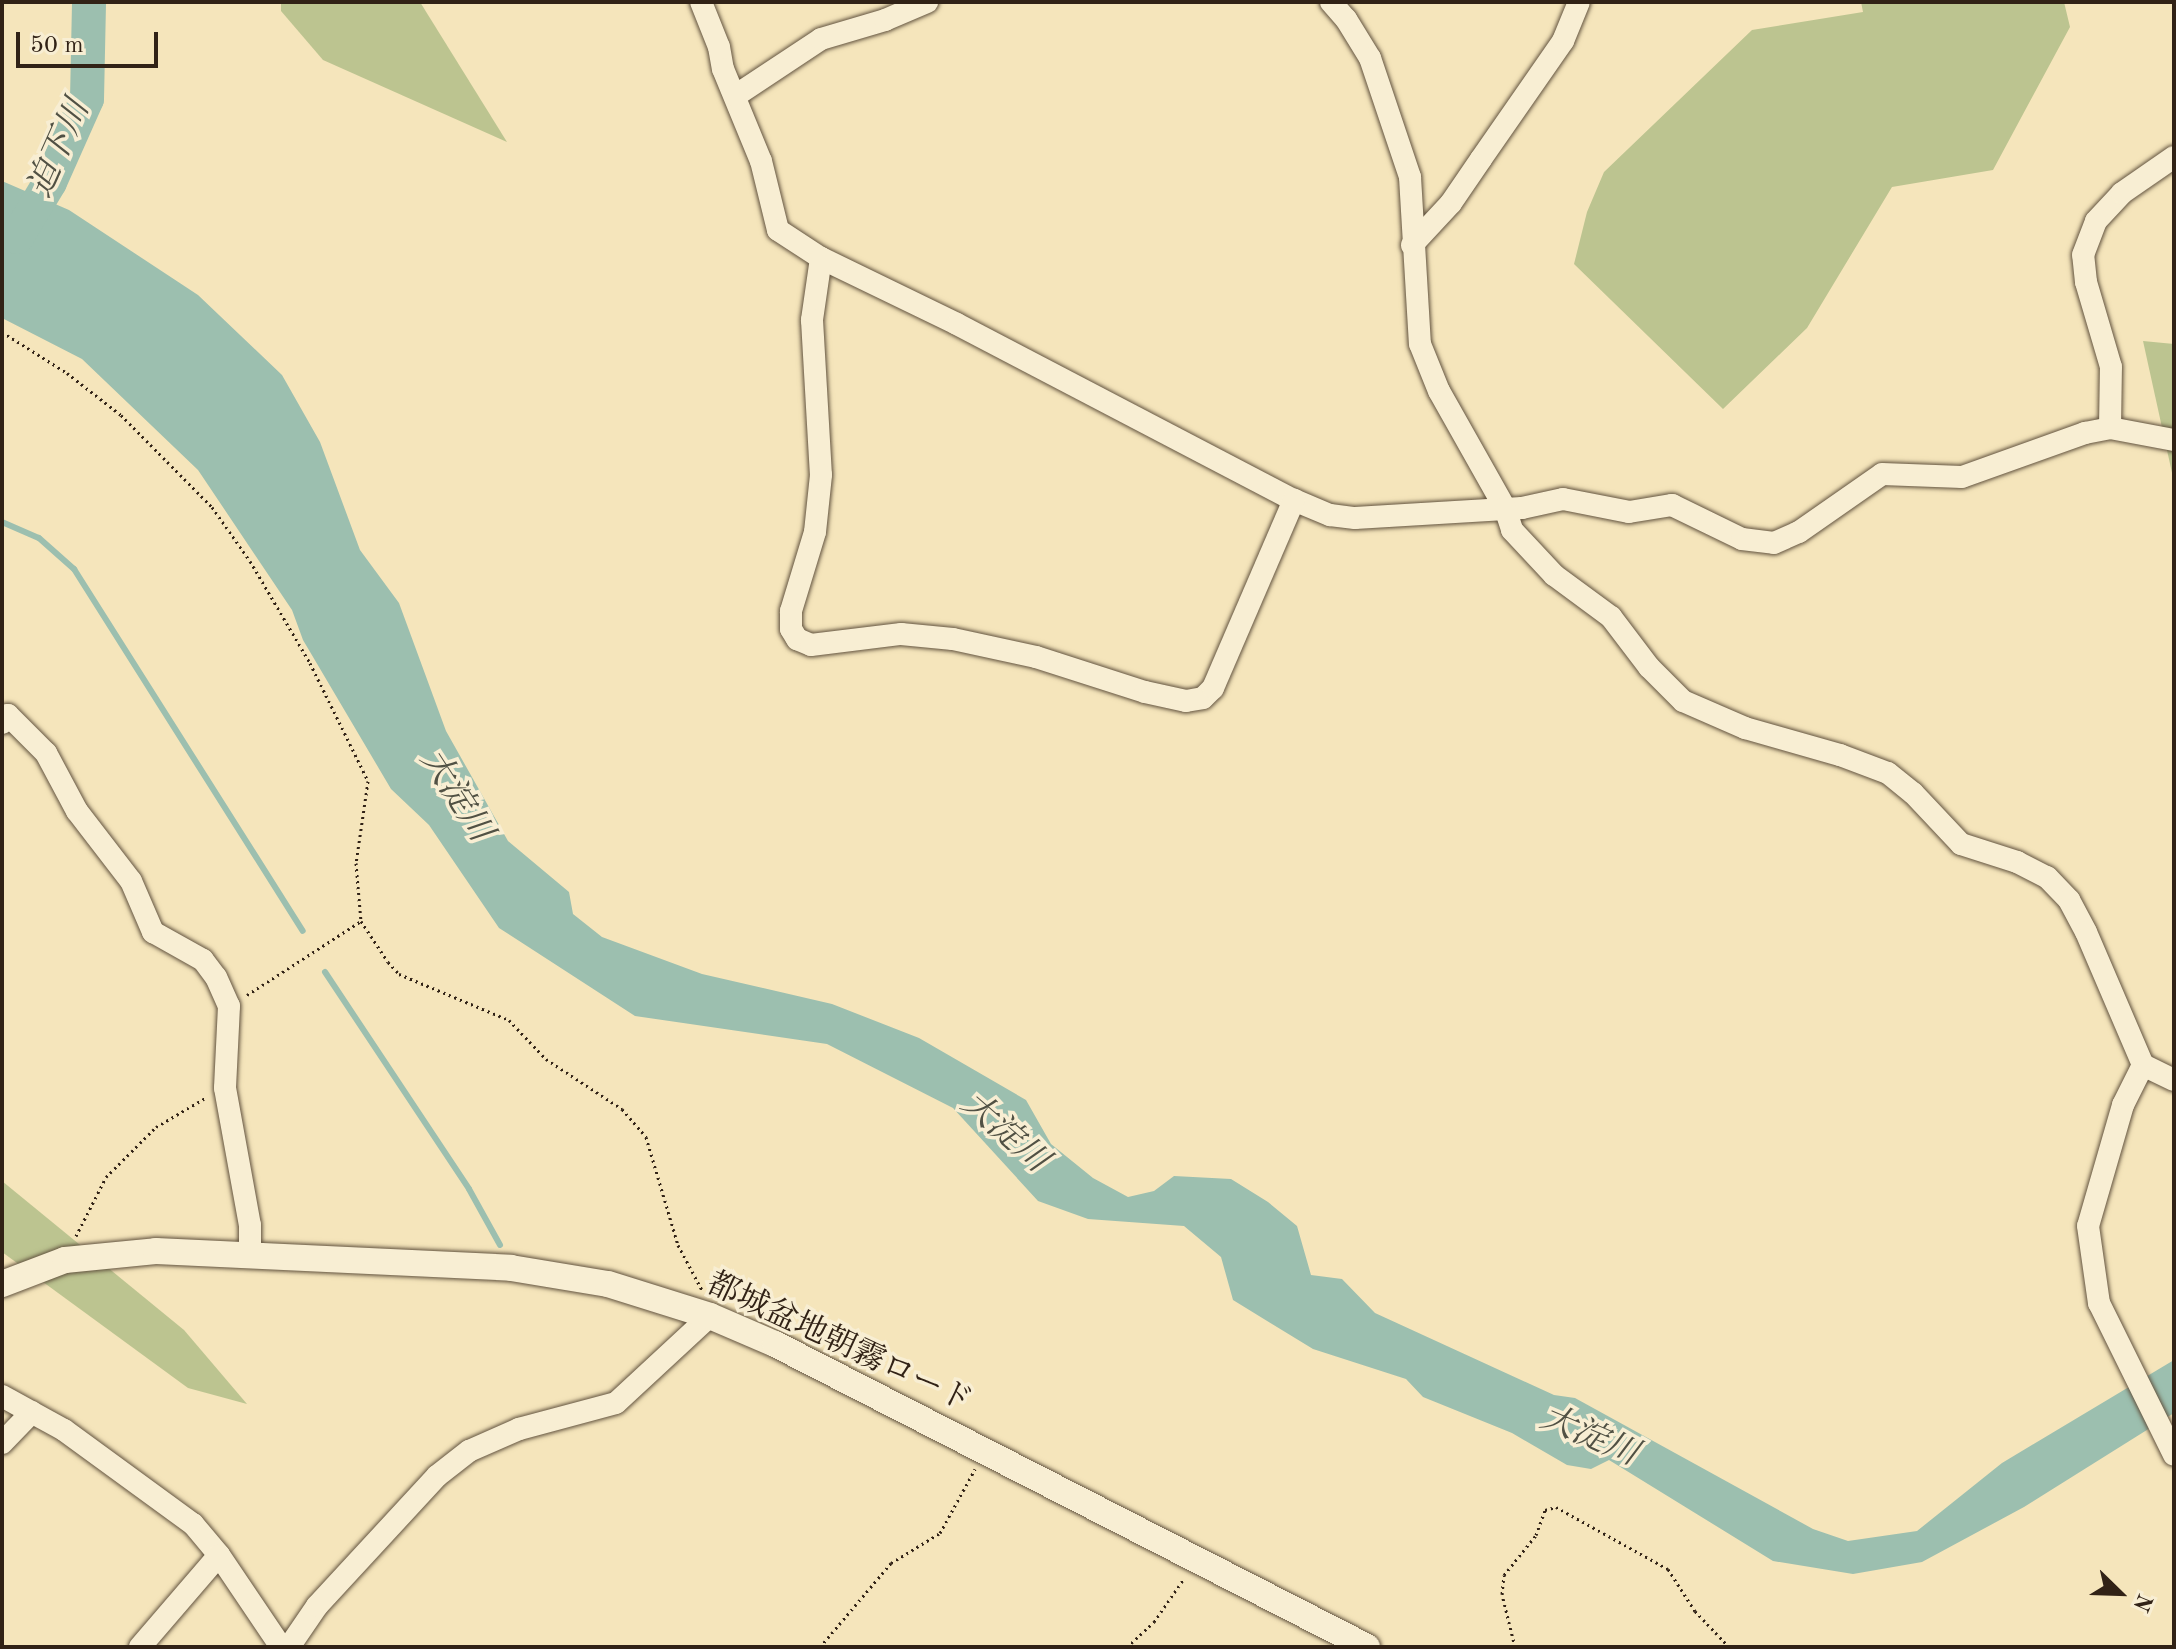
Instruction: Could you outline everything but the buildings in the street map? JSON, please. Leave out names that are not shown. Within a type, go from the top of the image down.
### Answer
[{"type":"street","points":[[701,2],[761,161],[778,230],[821,258],[957,324],[1294,500],[1330,515],[1355,518],[1505,508],[1563,499],[1629,512],[1672,505],[1742,539],[1774,543],[1799,532],[1882,474],[1962,477],[2085,433],[2110,428],[2174,440]]},
{"type":"street","points":[[735,96],[821,39],[885,20],[927,2]]},
{"type":"street","points":[[1331,2],[1346,19],[1370,58],[1410,177],[1420,344],[1439,391],[1505,508],[1512,530],[1554,575],[1611,617],[1649,667],[1683,701],[1745,728],[1840,755],[1888,773],[1913,793],[1961,844],[2017,862],[2047,877],[2069,900],[2086,932],[2143,1065],[2174,1080]]},
{"type":"street","points":[[1412,245],[1451,203],[1558,43],[1563,41],[1579,2]]},
{"type":"street","points":[[2110,428],[2111,367],[2086,282],[2083,255],[2096,221],[2122,193],[2174,157]]},
{"type":"street","points":[[821,258],[812,320],[821,475],[815,532],[791,611],[791,629],[797,639],[811,645],[901,634],[953,639],[1036,657],[1145,692],[1186,701],[1203,698],[1213,688],[1294,500]]},
{"type":"street","points":[[2,723],[8,715],[46,753],[77,811],[131,881],[153,932],[203,960],[216,977],[229,1006],[225,1088],[250,1225],[250,1256]]},
{"type":"street","points":[[2143,1065],[2123,1105],[2088,1226],[2099,1303],[2172,1452]]},
{"type":"street","name":"都城盆地朝霧ロード","points":[[2,1284],[65,1260],[156,1251],[511,1268],[557,1274],[655,1297],[775,1344],[1367,1647]]},
{"type":"street","points":[[289,1647],[317,1606],[437,1476],[469,1451],[519,1429],[616,1403],[710,1316]]},
{"type":"street","points":[[2,1396],[64,1430],[193,1524],[219,1555],[281,1647]]},
{"type":"street","points":[[2,1443],[32,1412]]},
{"type":"street","points":[[140,1647],[219,1555]]},
{"type":"path","points":[[2,332],[67,373],[121,415],[212,507],[250,561],[310,663],[368,781],[356,863],[361,921],[399,974],[509,1020],[546,1059],[622,1109],[646,1137],[678,1245],[709,1302],[710,1316]]},
{"type":"path","points":[[229,1006],[361,921]]},
{"type":"path","points":[[65,1260],[106,1177],[156,1127],[225,1088]]},
{"type":"path","points":[[820,1647],[891,1563],[940,1533],[984,1451]]},
{"type":"path","points":[[1515,1647],[1502,1594],[1504,1575],[1536,1535],[1545,1510],[1556,1507],[1668,1569],[1695,1611],[1729,1647]]},
{"type":"path","points":[[1127,1647],[1168,1605],[1194,1558]]},
{"type":"green space","points":[[281,2],[420,2],[507,142],[323,60],[281,11]]},
{"type":"green space","points":[[1861,2],[2064,2],[2070,27],[1993,170],[1892,187],[1807,328],[1723,409],[1574,264],[1587,212],[1604,172],[1752,30],[1863,12]]},
{"type":"green space","points":[[2143,341],[2174,344],[2174,482]]},
{"type":"green space","points":[[2,1181],[184,1330],[247,1404],[188,1388],[2,1252]]},
{"type":"water","name":"大淀川","points":[[2,181],[69,210],[198,295],[282,375],[320,442],[360,550],[399,603],[446,731],[508,841],[569,892],[573,914],[602,937],[702,974],[832,1004],[919,1038],[1026,1100],[1051,1144],[1093,1178],[1128,1197],[1154,1191],[1174,1176],[1231,1179],[1268,1202],[1297,1226],[1311,1275],[1342,1279],[1375,1313],[1554,1395],[1575,1398],[1813,1529],[1848,1541],[1917,1531],[2002,1463],[2174,1360],[2174,1413],[2024,1507],[1922,1562],[1853,1574],[1773,1561],[1609,1460],[1591,1469],[1567,1465],[1512,1433],[1423,1397],[1406,1379],[1313,1349],[1233,1300],[1221,1257],[1184,1226],[1088,1219],[1038,1201],[953,1108],[827,1044],[635,1016],[499,928],[429,825],[391,789],[303,640],[292,610],[198,470],[82,359],[2,318]]},
{"type":"waterway","name":"迫下川","points":[[17,237],[50,182],[87,99],[89,2]]},
{"type":"waterway","points":[[2,522],[39,538],[74,569],[303,931]]},
{"type":"waterway","points":[[325,972],[469,1189],[500,1245]]}]
